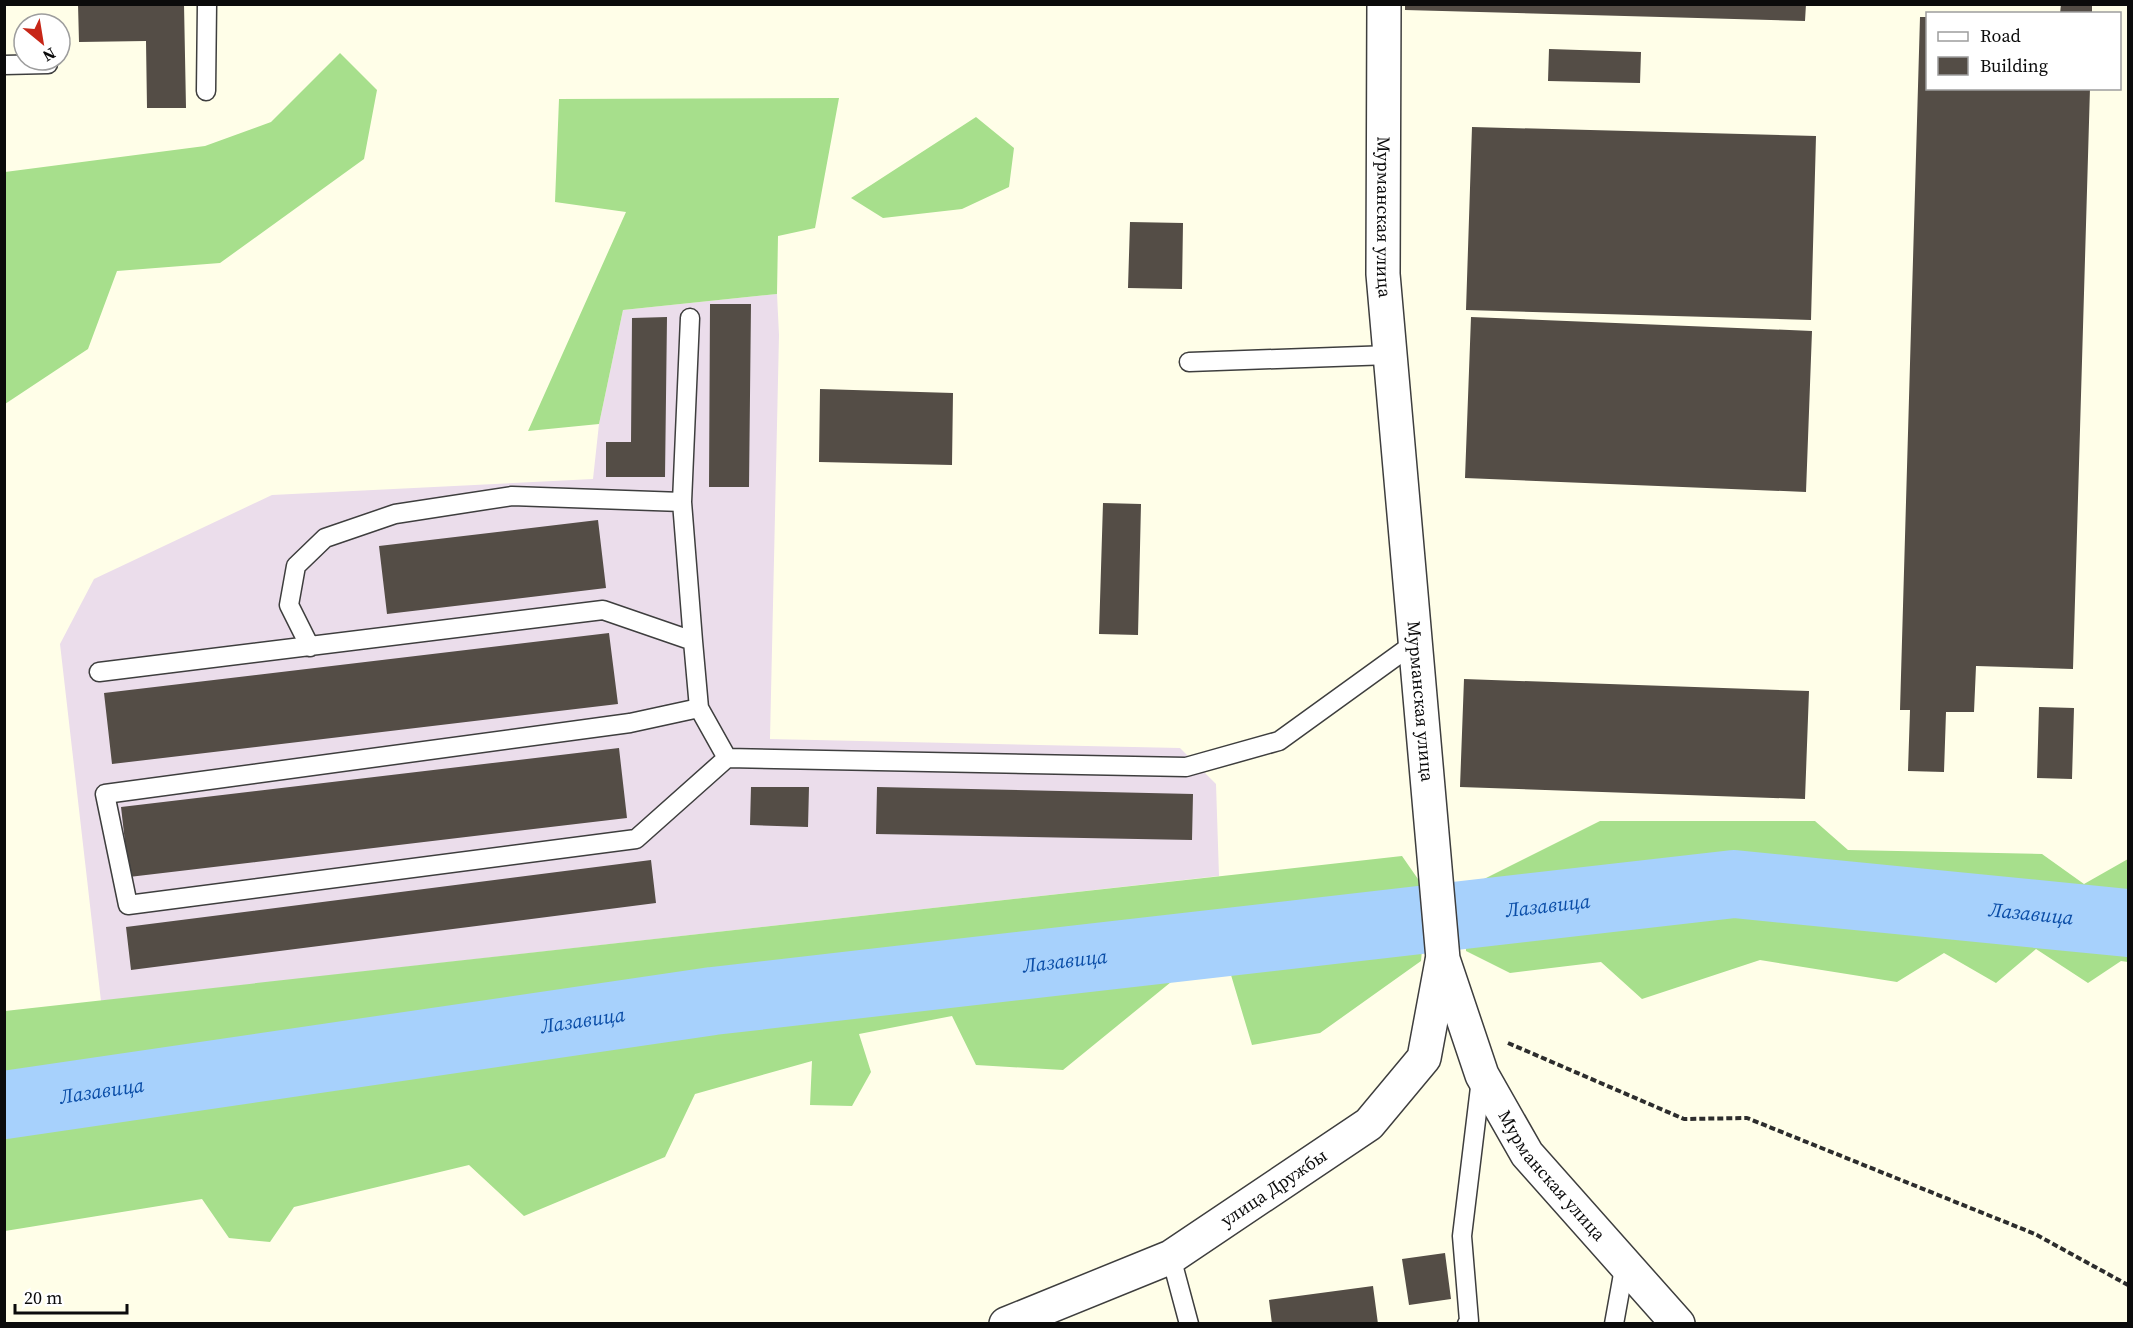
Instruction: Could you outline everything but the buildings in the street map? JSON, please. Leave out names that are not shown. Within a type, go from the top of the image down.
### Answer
[{"type":"street","name":"Мурманская улица","points":[[1384,4],[1383,274],[1443,958],[1482,1074],[1527,1154],[1678,1323]]},
{"type":"street","name":"улица Дружбы","points":[[1006,1323],[1171,1257],[1370,1124],[1424,1058],[1443,958]]},
{"type":"lane","points":[[206,91],[207,4]]},
{"type":"lane","points":[[690,318],[682,502],[693,641],[699,708],[727,758]]},
{"type":"lane","points":[[1189,362],[1390,355]]},
{"type":"lane","points":[[310,646],[289,605],[296,566],[325,538],[395,514],[512,496],[682,502]]},
{"type":"lane","points":[[99,672],[603,610],[693,641]]},
{"type":"lane","points":[[699,708],[630,723],[105,794],[128,905],[636,839],[727,758],[1186,767],[1279,741],[1416,642]]},
{"type":"lane","points":[[1467,1323],[1469,1321],[1462,1236],[1482,1074]]},
{"type":"lane","points":[[1171,1257],[1189,1323]]},
{"type":"lane","points":[[1614,1323],[1624,1263]]},
{"type":"path","points":[[1498,1039],[1684,1119],[1747,1118],[2035,1234],[2128,1285]]},
{"type":"shaded area","points":[[777,294],[779,335],[770,739],[1180,748],[1216,784],[1219,876],[101,1001],[60,644],[94,579],[272,495],[593,479],[599,424],[623,310]]},
{"type":"green space","points":[[340,53],[377,90],[364,159],[220,263],[117,271],[88,349],[5,404],[5,172],[205,146],[271,122]]},
{"type":"green space","points":[[839,98],[815,228],[778,236],[777,294],[623,310],[599,424],[528,431],[626,212],[555,202],[559,99]]},
{"type":"green space","points":[[976,117],[1014,148],[1009,187],[962,209],[883,218],[851,198]]},
{"type":"green space","points":[[1600,821],[1815,821],[1848,850],[2042,854],[2084,884],[2128,859],[2128,962],[2121,961],[2088,983],[2036,949],[1996,983],[1944,953],[1897,982],[1760,960],[1642,999],[1601,962],[1510,973],[1466,951],[1464,889]]},
{"type":"green space","points":[[1402,856],[1427,892],[1421,961],[1320,1033],[1252,1045],[1231,975],[1187,969],[1063,1070],[976,1065],[952,1016],[859,1034],[871,1072],[852,1106],[810,1105],[812,1061],[695,1094],[665,1157],[524,1216],[469,1165],[294,1207],[270,1242],[229,1238],[202,1199],[5,1231],[5,1011]]},
{"type":"waterway","name":"Лазавица","points":[[4,1105],[713,1001],[1734,884],[2128,923]]}]
